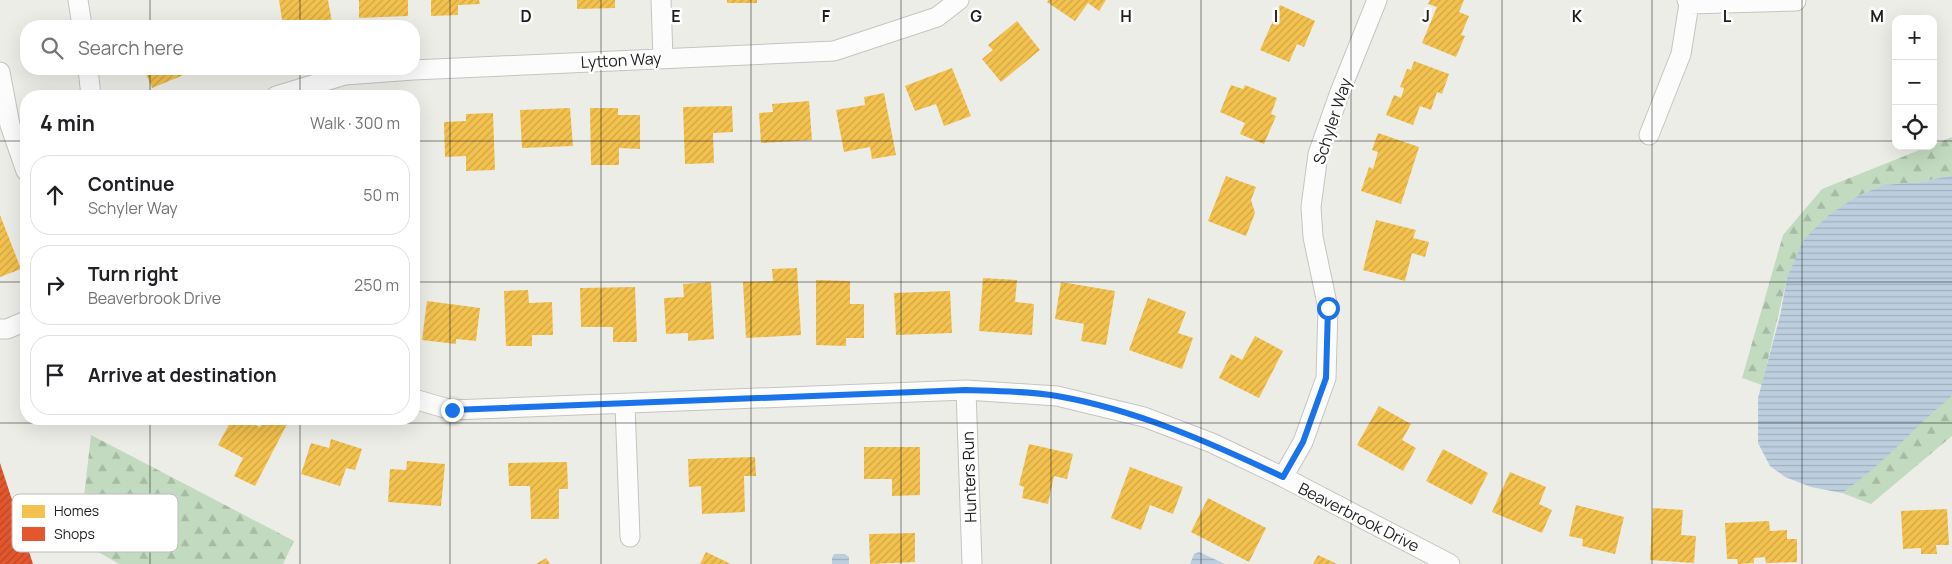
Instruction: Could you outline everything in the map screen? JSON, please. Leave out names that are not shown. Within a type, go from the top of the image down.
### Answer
[{"type":"street","points":[[78,0],[81,20]]},
{"type":"street","points":[[661,0],[663,58]]},
{"type":"street","name":"Lytton Way","points":[[420,70],[834,51],[937,17],[959,0]]},
{"type":"street","name":"Schyler Way","points":[[1283,477],[1303,442],[1326,378],[1328,308],[1313,237],[1311,207],[1318,154],[1340,92],[1377,0]]},
{"type":"street","points":[[1649,135],[1681,54],[1688,2],[1796,2]]},
{"type":"street","points":[[0,72],[10,124],[20,154]]},
{"type":"street","points":[[89,75],[91,90]]},
{"type":"street","name":"Lytton Way","points":[[296,90],[345,75]]},
{"type":"street","points":[[0,329],[7,329],[20,324]]},
{"type":"street","name":"Beaverbrook Drive","points":[[420,401],[452,410],[625,405],[966,390],[1057,396],[1144,417],[1212,444],[1283,477],[1450,564]]},
{"type":"street","name":"Hunters Run","points":[[966,390],[972,564]]},
{"type":"street","points":[[625,405],[630,537]]},
{"type":"green space","points":[[1952,137],[1952,175],[1921,182],[1883,185],[1856,197],[1787,278],[1762,385],[1742,378],[1783,235],[1822,189],[1920,150],[1937,150],[1937,143]]},
{"type":"green space","points":[[1952,396],[1952,436],[1871,504],[1842,493],[1852,486],[1923,420]]},
{"type":"green space","points":[[91,435],[294,541],[283,564],[119,564],[98,552],[178,552],[178,494],[84,494]]},
{"type":"water","points":[[1952,175],[1952,396],[1885,458],[1842,493],[1811,487],[1785,477],[1770,466],[1758,443],[1758,398],[1780,316],[1787,278],[1804,239],[1829,215],[1856,197],[1883,185],[1921,182]]},
{"type":"water","points":[[1199,552],[1225,564],[1190,564],[1194,554]]},
{"type":"water","points":[[834,554],[845,554],[849,557],[849,564],[832,564]]},
{"type":"building: Homes","points":[[279,0],[328,0],[332,20],[282,20]]},
{"type":"building: Homes","points":[[359,0],[408,0],[408,16],[359,18]]},
{"type":"building: Homes","points":[[431,0],[479,0],[480,4],[458,5],[458,15],[431,16]]},
{"type":"building: Homes","points":[[577,0],[615,0],[615,8],[577,9]]},
{"type":"building: Homes","points":[[727,0],[757,0],[757,3],[727,3]]},
{"type":"building: Homes","points":[[1049,0],[1106,0],[1099,11],[1088,3],[1075,21],[1047,2]]},
{"type":"building: Homes","points":[[1430,0],[1464,0],[1459,12],[1469,16],[1461,35],[1465,36],[1456,57],[1422,43],[1437,7],[1428,4]]},
{"type":"building: Homes","points":[[1280,5],[1315,21],[1304,47],[1297,44],[1289,62],[1260,50]]},
{"type":"building: Homes","points":[[1017,21],[1040,50],[1001,82],[982,59],[993,50],[988,45]]},
{"type":"building: Homes","points":[[1414,61],[1449,74],[1442,94],[1437,92],[1431,110],[1420,106],[1413,125],[1386,115],[1394,95],[1401,98],[1404,88],[1400,87],[1407,69],[1411,70]]},
{"type":"building: Homes","points":[[952,68],[971,116],[944,126],[936,104],[915,111],[905,86]]},
{"type":"building: Homes","points":[[147,75],[184,75],[152,88]]},
{"type":"building: Homes","points":[[1231,85],[1243,89],[1245,85],[1277,98],[1271,114],[1276,116],[1264,144],[1240,134],[1245,123],[1220,112]]},
{"type":"building: Homes","points":[[884,93],[896,155],[872,159],[870,147],[844,152],[836,110],[865,105],[864,97]]},
{"type":"building: Homes","points":[[809,101],[812,140],[761,143],[759,113],[773,112],[772,104]]},
{"type":"building: Homes","points":[[732,106],[733,132],[713,133],[714,163],[685,164],[683,107]]},
{"type":"building: Homes","points":[[570,108],[573,146],[522,148],[520,110]]},
{"type":"building: Homes","points":[[590,108],[618,108],[618,115],[640,115],[640,149],[619,148],[619,165],[591,165]]},
{"type":"building: Homes","points":[[493,113],[495,170],[466,171],[466,156],[445,157],[444,122],[466,121],[466,114]]},
{"type":"building: Homes","points":[[1378,133],[1419,147],[1401,204],[1361,191],[1369,167],[1373,169],[1378,152],[1372,150]]},
{"type":"building: Homes","points":[[1226,176],[1256,187],[1251,200],[1255,213],[1246,236],[1208,221]]},
{"type":"building: Homes","points":[[0,215],[20,269],[0,277]]},
{"type":"building: Homes","points":[[1376,220],[1416,230],[1413,238],[1429,242],[1425,257],[1412,253],[1405,281],[1363,270]]},
{"type":"building: Homes","points":[[797,268],[801,335],[746,338],[743,282],[773,281],[772,269]]},
{"type":"building: Homes","points":[[983,278],[1017,280],[1015,302],[1034,304],[1032,335],[979,331]]},
{"type":"building: Homes","points":[[816,280],[850,281],[850,304],[864,304],[864,338],[846,338],[846,346],[816,345]]},
{"type":"building: Homes","points":[[711,282],[714,339],[688,341],[688,333],[666,334],[664,298],[684,297],[683,284]]},
{"type":"building: Homes","points":[[1061,282],[1115,291],[1106,345],[1081,341],[1084,324],[1055,319]]},
{"type":"building: Homes","points":[[635,287],[637,342],[613,342],[613,327],[581,327],[580,288]]},
{"type":"building: Homes","points":[[528,290],[529,303],[552,302],[553,335],[532,335],[532,346],[506,346],[504,291]]},
{"type":"building: Homes","points":[[950,291],[952,333],[896,335],[894,293]]},
{"type":"building: Homes","points":[[1148,298],[1186,312],[1178,333],[1193,338],[1182,369],[1129,350]]},
{"type":"building: Homes","points":[[427,301],[480,308],[476,341],[456,339],[456,344],[422,340]]},
{"type":"building: Homes","points":[[1255,336],[1283,351],[1259,398],[1219,378],[1231,354],[1242,360]]},
{"type":"building: Homes","points":[[1379,406],[1411,424],[1402,440],[1416,448],[1403,471],[1357,445]]},
{"type":"building: Homes","points":[[229,425],[256,425],[260,427],[261,425],[286,425],[255,486],[234,476],[243,458],[218,445]]},
{"type":"building: Homes","points":[[331,439],[362,449],[355,470],[346,468],[340,486],[301,474],[311,443],[329,448]]},
{"type":"building: Homes","points":[[1029,444],[1073,454],[1067,479],[1054,476],[1048,504],[1022,498],[1024,487],[1019,485]]},
{"type":"building: Homes","points":[[864,447],[920,447],[920,495],[892,496],[892,479],[864,479]]},
{"type":"building: Homes","points":[[1443,449],[1488,473],[1472,505],[1426,481]]},
{"type":"building: Homes","points":[[755,457],[756,476],[744,476],[745,512],[702,514],[701,486],[689,487],[688,459]]},
{"type":"building: Homes","points":[[407,461],[445,464],[441,506],[388,502],[390,469],[406,470]]},
{"type":"building: Homes","points":[[567,462],[568,489],[559,489],[559,519],[531,519],[530,486],[509,486],[508,463]]},
{"type":"building: Homes","points":[[1130,467],[1183,487],[1173,514],[1150,505],[1141,530],[1111,518]]},
{"type":"building: Homes","points":[[1510,472],[1546,487],[1539,504],[1552,510],[1542,533],[1492,512]]},
{"type":"building: Homes","points":[[1208,498],[1266,528],[1249,562],[1191,532]]},
{"type":"building: Homes","points":[[1576,505],[1624,517],[1615,554],[1582,546],[1583,539],[1569,536]]},
{"type":"building: Homes","points":[[1653,508],[1683,510],[1681,535],[1696,536],[1694,563],[1650,560]]},
{"type":"building: Homes","points":[[1947,509],[1949,545],[1936,545],[1937,554],[1921,554],[1921,548],[1903,549],[1901,511]]},
{"type":"building: Homes","points":[[1769,521],[1770,531],[1787,530],[1787,539],[1797,539],[1797,562],[1766,563],[1765,557],[1754,558],[1754,563],[1738,564],[1737,559],[1727,559],[1725,523]]},
{"type":"building: Homes","points":[[915,533],[915,562],[870,564],[869,534]]},
{"type":"building: Homes","points":[[706,552],[731,564],[700,564]]},
{"type":"building: Homes","points":[[1318,555],[1337,564],[1313,564]]},
{"type":"building: Homes","points":[[546,558],[550,564],[536,564]]},
{"type":"building: Shops","points":[[0,463],[12,500],[12,552],[29,552],[33,564],[0,564]]},
{"type":"route","points":[[452,410],[625,405],[966,390],[1005,391],[1057,396],[1144,417],[1212,444],[1283,477],[1303,442],[1326,378],[1328,308]]}]
